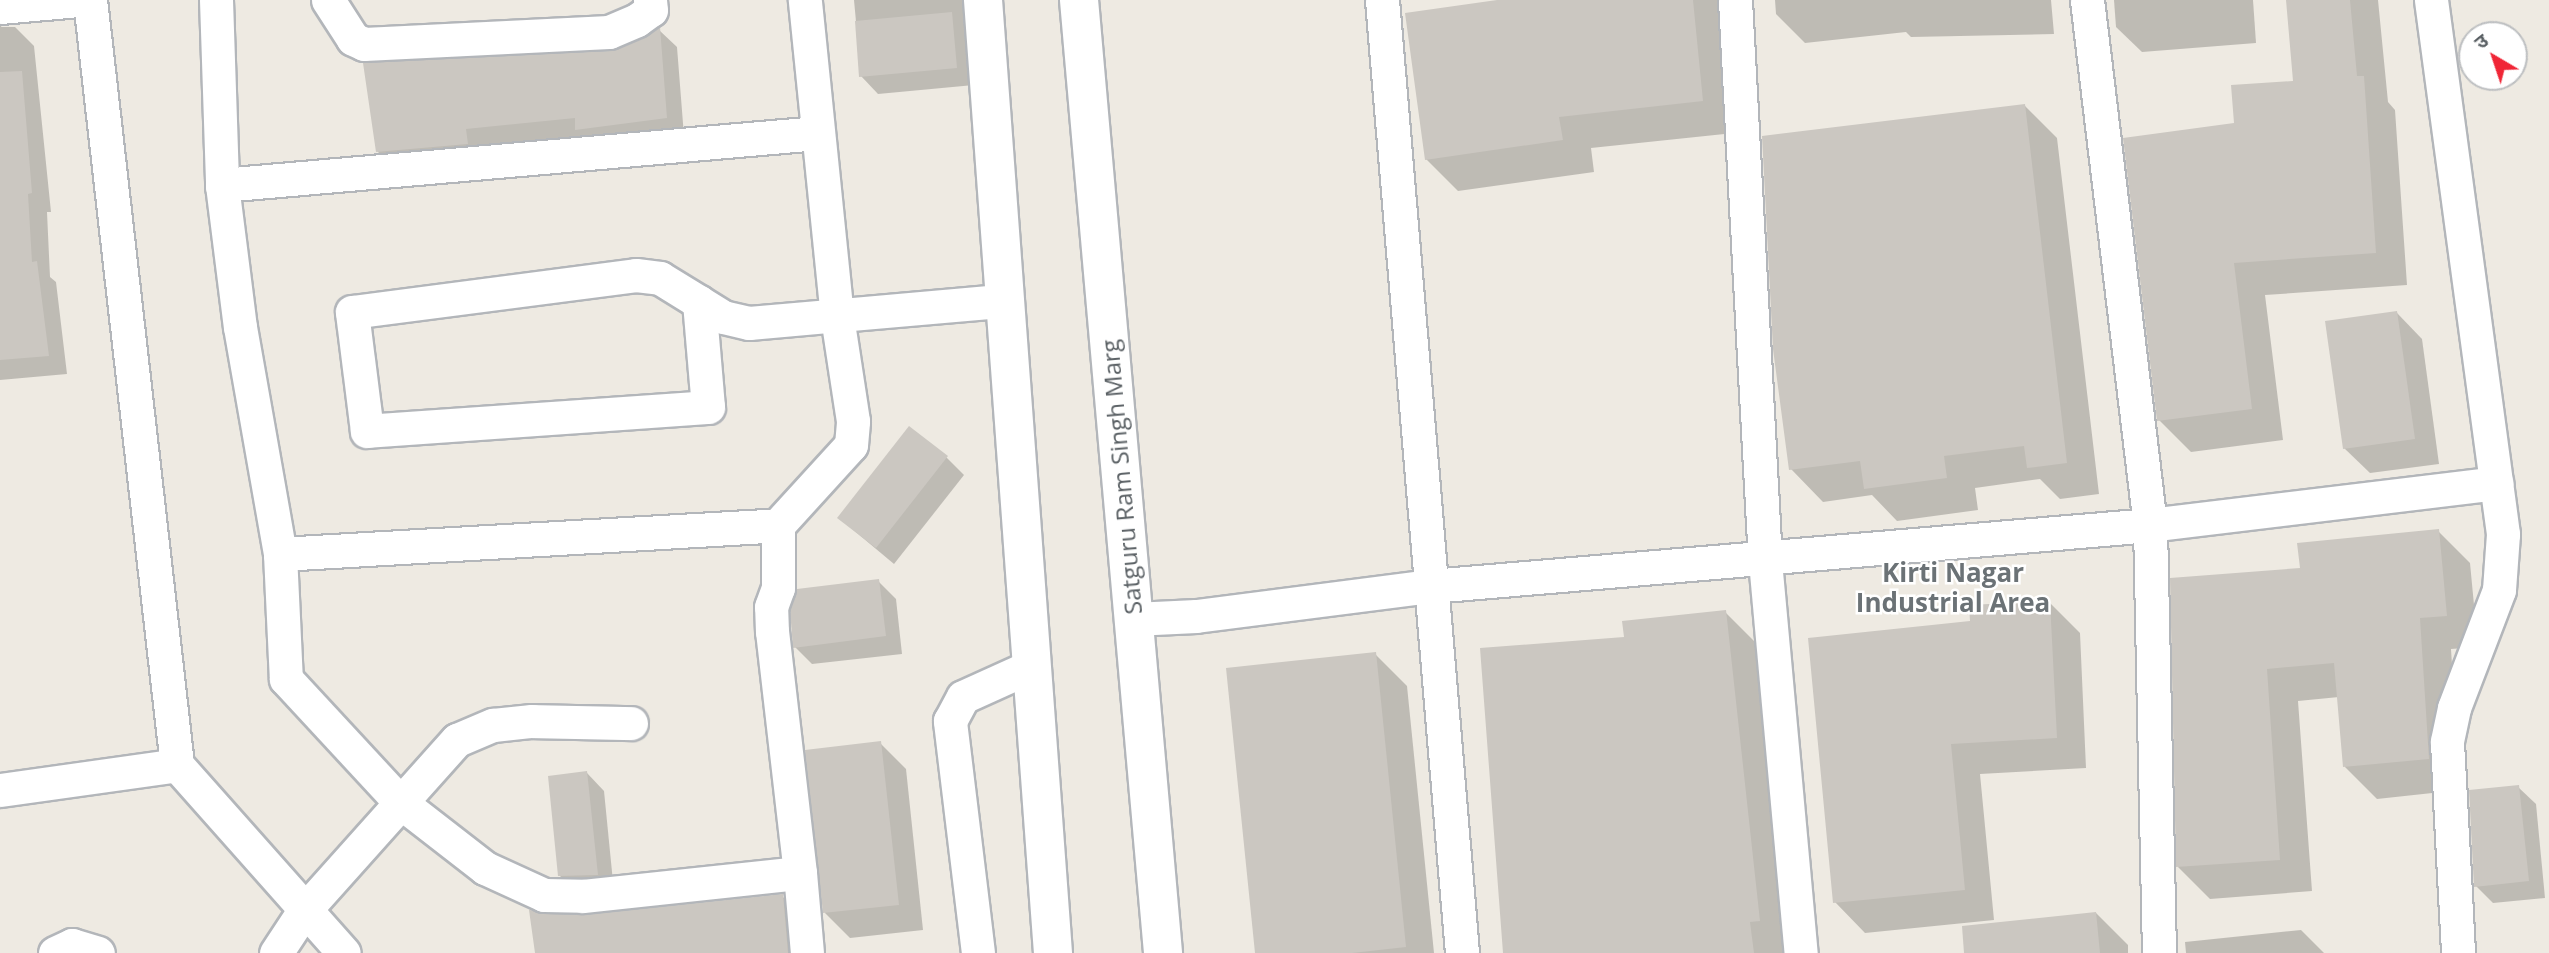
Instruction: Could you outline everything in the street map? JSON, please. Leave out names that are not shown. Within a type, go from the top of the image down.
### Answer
[{"type":"main road","points":[[983,0],[1029,667],[1053,953]]},
{"type":"main road","name":"Satguru Ram Singh Marg","points":[[1079,0],[1163,953]]},
{"type":"street","points":[[0,6],[79,0]]},
{"type":"street","points":[[90,0],[177,765],[303,912],[344,953]]},
{"type":"street","points":[[216,0],[222,185],[240,327],[280,554],[286,679],[400,802],[485,868],[544,895],[583,896],[800,873]]},
{"type":"street","points":[[328,0],[353,38],[364,44],[609,32],[637,20],[651,9],[650,0]]},
{"type":"street","points":[[805,0],[837,317],[853,421],[852,445],[778,525],[778,588],[771,607],[772,632],[807,953]]},
{"type":"street","points":[[1382,0],[1462,953]]},
{"type":"street","points":[[1735,0],[1765,561],[1801,953]]},
{"type":"street","points":[[2087,0],[2150,525],[2159,953]]},
{"type":"street","points":[[2431,0],[2504,534],[2500,590],[2454,708],[2447,742],[2458,953]]},
{"type":"street","points":[[222,185],[818,133]]},
{"type":"street","points":[[699,302],[708,407],[367,431],[352,312],[636,275],[660,278],[699,302],[723,317],[749,323],[1003,300]]},
{"type":"street","points":[[1133,619],[1196,616],[1431,586],[1765,561],[2150,525],[2496,483]]},
{"type":"street","points":[[280,554],[778,525]]},
{"type":"street","points":[[978,953],[950,721],[962,697],[1029,667]]},
{"type":"street","points":[[276,953],[303,912],[457,740],[493,725],[532,721],[631,723]]},
{"type":"street","points":[[0,790],[177,765]]},
{"type":"street","points":[[55,953],[72,945],[87,946],[98,953]]},
{"type":"building","points":[[1497,0],[1693,0],[1703,101],[1559,117],[1563,140],[1425,160],[1405,13]]},
{"type":"building","points":[[2286,0],[2350,0],[2357,76],[2364,76],[2376,253],[2234,263],[2252,409],[2157,421],[2123,138],[2234,123],[2231,85],[2293,81]]},
{"type":"building","points":[[952,12],[957,68],[859,77],[855,21]]},
{"type":"building","points":[[660,27],[667,118],[575,130],[575,118],[466,129],[468,144],[376,152],[363,63],[610,51]]},
{"type":"building","points":[[22,71],[32,193],[28,194],[32,262],[37,261],[49,356],[0,360],[0,72]]},
{"type":"building","points":[[2025,104],[2067,463],[2027,468],[2024,446],[1944,456],[1947,478],[1864,489],[1860,461],[1789,470],[1773,349],[1762,136]]},
{"type":"building","points":[[2397,311],[2415,439],[2343,449],[2325,321]]},
{"type":"building","points":[[909,426],[948,456],[876,548],[837,518]]},
{"type":"building","points":[[2439,529],[2447,616],[2420,618],[2429,759],[2343,767],[2334,663],[2267,669],[2280,860],[2176,867],[2170,578],[2300,568],[2297,543]]},
{"type":"building","points":[[879,579],[886,636],[793,648],[790,610],[797,589]]},
{"type":"building","points":[[2050,601],[2057,738],[1951,744],[1965,890],[1833,903],[1808,638],[1970,621],[1969,605]]},
{"type":"building","points":[[1726,610],[1760,921],[1750,922],[1754,953],[1503,953],[1480,648],[1624,637],[1622,621]]},
{"type":"building","points":[[1376,652],[1406,947],[1352,953],[1255,953],[1226,668]]},
{"type":"building","points":[[881,741],[899,905],[823,913],[805,750]]},
{"type":"building","points":[[587,771],[598,875],[558,876],[548,776]]},
{"type":"building","points":[[2519,785],[2529,881],[2474,887],[2469,790]]},
{"type":"building","points":[[783,894],[788,953],[535,953],[529,910],[585,915]]},
{"type":"building","points":[[2096,912],[2100,953],[1964,953],[1962,926]]},
{"type":"district","name":"Kirti Nagar Industrial Area","points":[[1953,588]]}]
